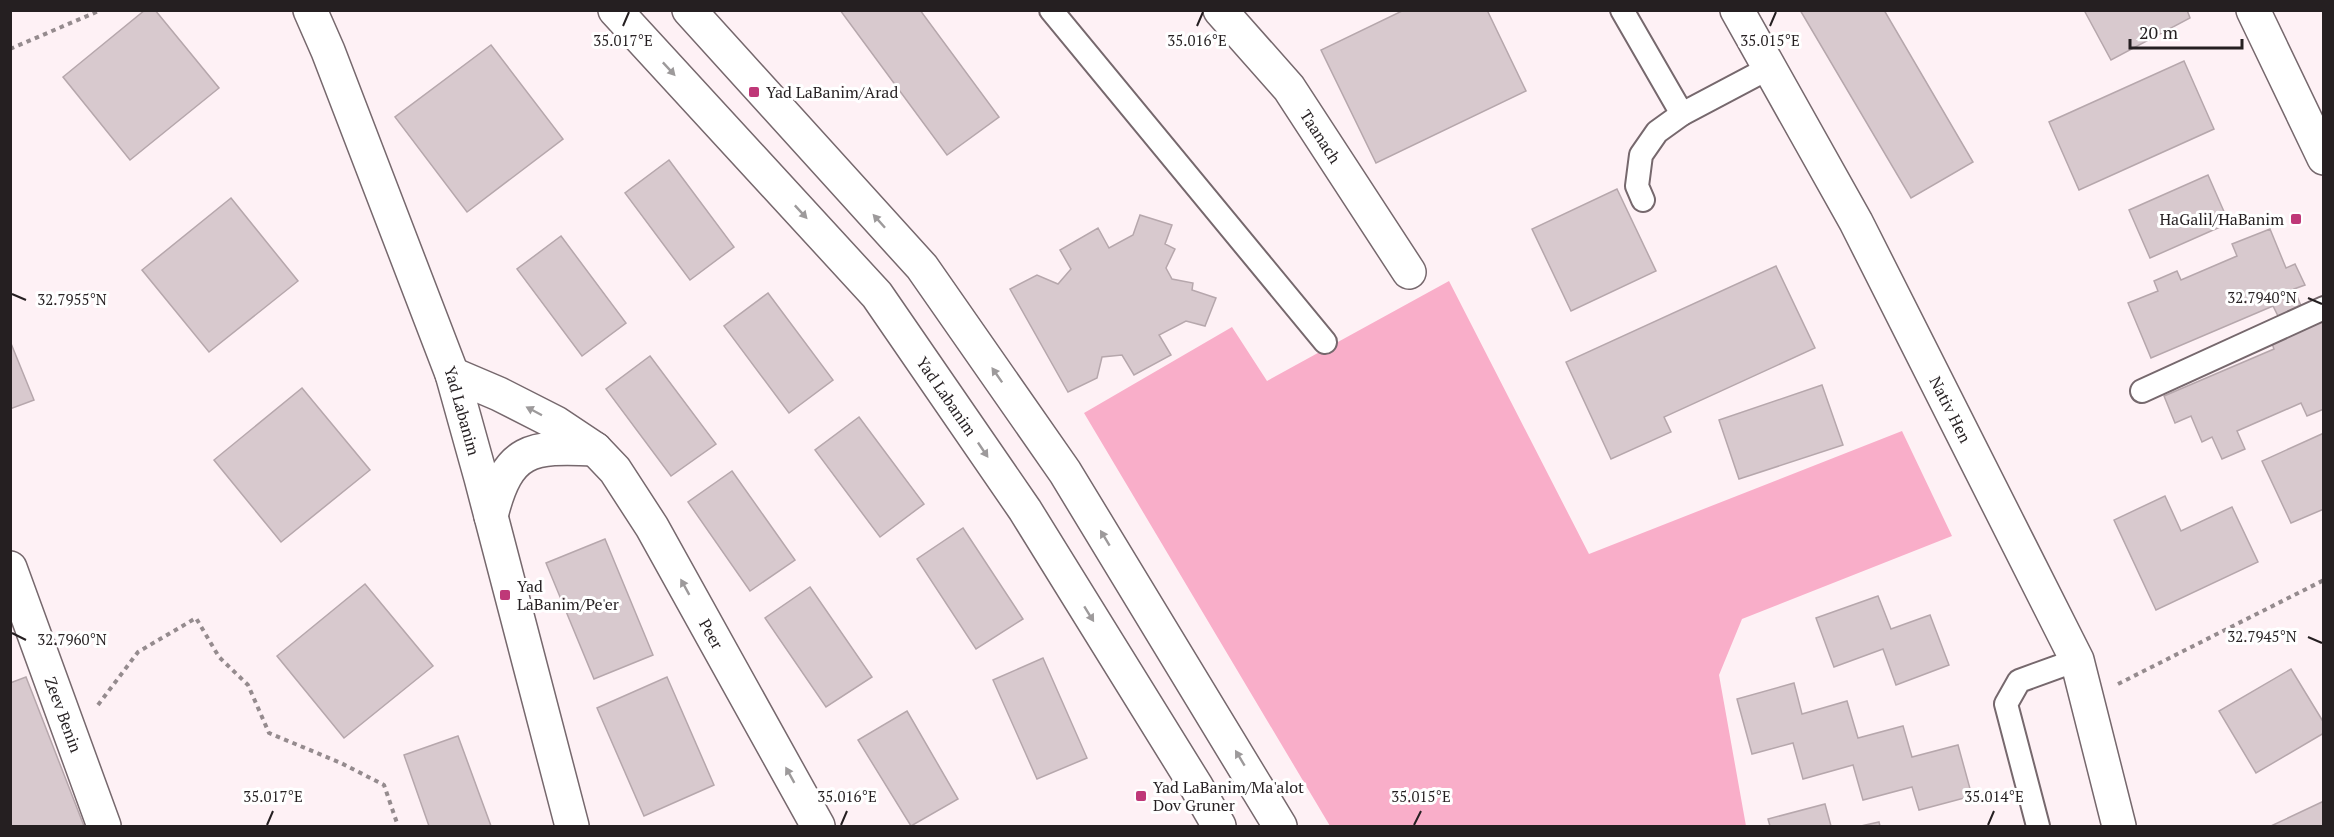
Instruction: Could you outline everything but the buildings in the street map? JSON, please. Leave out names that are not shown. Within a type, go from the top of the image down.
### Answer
[{"type":"street","name":"Yad Labanim","points":[[310,10],[452,375],[572,826]]},
{"type":"street","name":"Yad Labanim","points":[[615,10],[877,295],[1025,510],[1219,826]]},
{"type":"street","points":[[689,10],[922,267],[1065,472],[1280,826]]},
{"type":"street","name":"Taanach","points":[[1220,10],[1289,88],[1409,272]]},
{"type":"street","name":"Nativ Hen","points":[[1737,10],[1856,222],[2077,660],[2119,826]]},
{"type":"street","points":[[2253,10],[2324,158]]},
{"type":"street","name":"Peer","points":[[452,375],[526,407],[556,423],[595,449],[615,470],[652,527],[818,826]]},
{"type":"street","points":[[491,516],[498,490],[511,465],[531,451],[554,447],[595,449]]},
{"type":"street","name":"Zeev Benin","points":[[10,568],[104,826]]},
{"type":"lane","points":[[1051,10],[1325,342]]},
{"type":"lane","points":[[1622,10],[1682,114]]},
{"type":"lane","points":[[1643,200],[1637,186],[1641,155],[1657,132],[1682,114],[1769,68]]},
{"type":"lane","points":[[2142,391],[2324,308]]},
{"type":"lane","points":[[2038,826],[2006,704],[2019,681],[2077,660]]},
{"type":"path","points":[[10,49],[101,10]]},
{"type":"path","points":[[2088,698],[2175,657],[2324,580]]},
{"type":"path","points":[[71,739],[138,652],[196,618],[219,657],[248,685],[269,733],[341,763],[384,785],[398,826]]},
{"type":"shaded area","points":[[1449,281],[1589,554],[1902,431],[1952,536],[1742,619],[1719,675],[1746,826],[1330,826],[1084,413],[1232,327],[1267,381]]},
{"type":"place","name":"Yad LaBanim/Arad","points":[[754,92]]},
{"type":"place","name":"HaGalil/HaBanim","points":[[2296,219]]},
{"type":"place","name":"Yad LaBanim/Pe'er","points":[[505,595]]},
{"type":"place","name":"Yad LaBanim/Ma'alot Dov Gruner","points":[[1141,796]]}]
